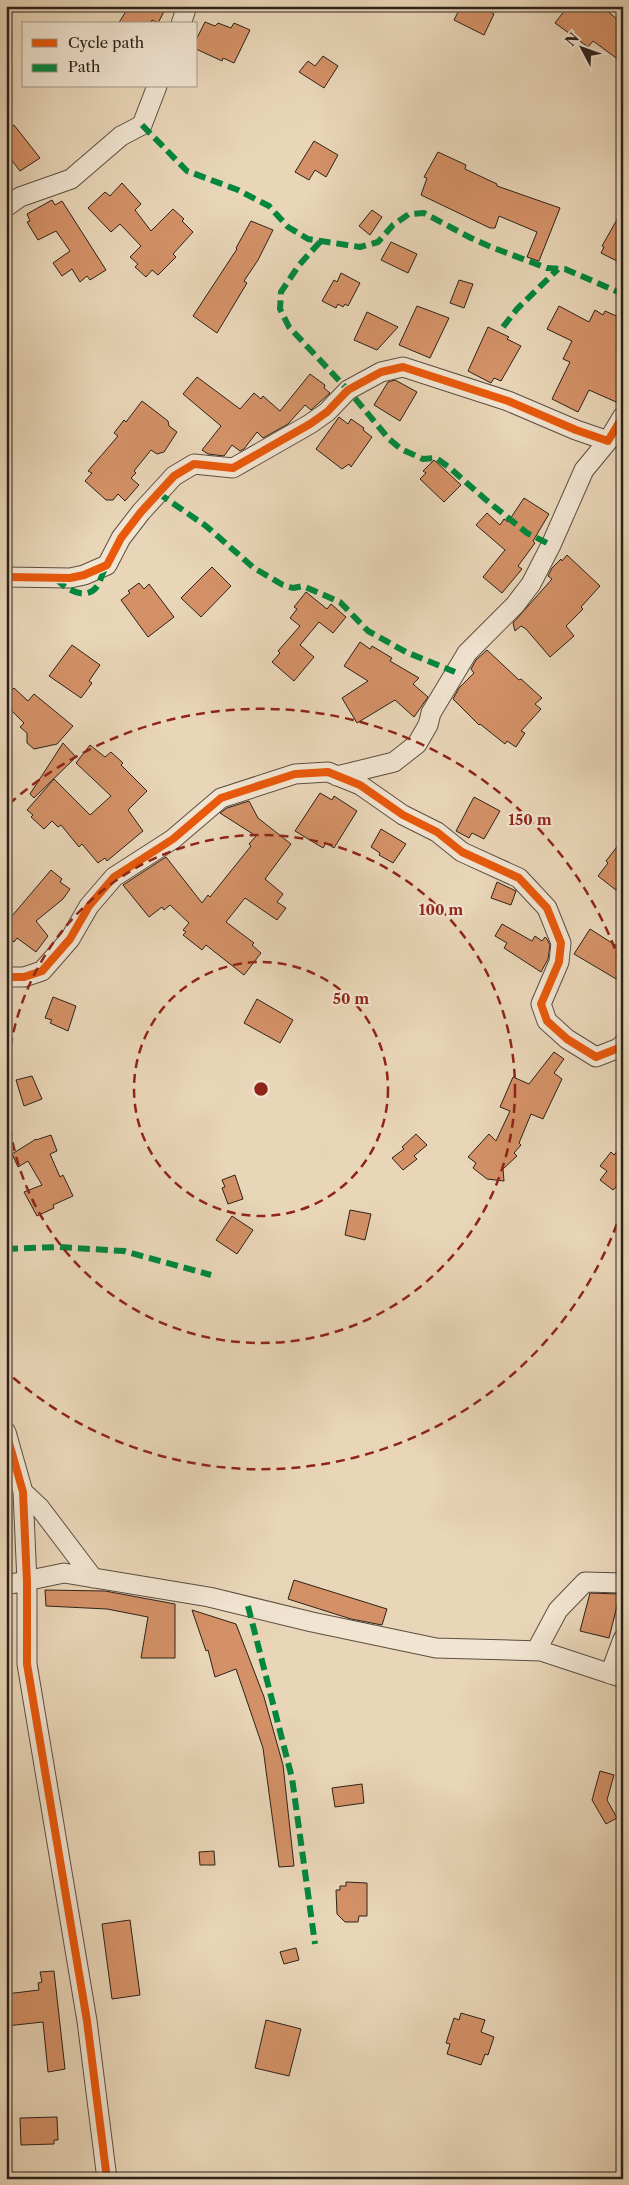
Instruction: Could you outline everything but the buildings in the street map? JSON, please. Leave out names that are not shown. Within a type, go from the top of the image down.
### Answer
[{"type":"street","points":[[182,22],[187,6]]},
{"type":"street","points":[[6,207],[20,197],[71,179],[121,136],[142,125],[156,88]]},
{"type":"street","points":[[6,578],[70,578],[84,575],[106,565],[121,538],[141,512],[174,476],[194,464],[233,468],[310,424],[327,412],[348,390],[381,372],[403,367],[508,401],[576,430],[608,441]]},
{"type":"street","points":[[337,776],[394,762],[417,744],[428,725],[431,713],[467,653],[514,605],[531,584],[584,470],[608,441],[623,416]]},
{"type":"street","points":[[6,976],[24,977],[42,971],[70,939],[89,906],[114,877],[173,839],[221,798],[295,774],[328,772],[360,785],[403,815],[437,832],[462,852],[519,878],[547,908],[561,942],[559,962],[540,1004],[547,1021],[567,1039],[596,1057],[619,1048],[623,1044]]},
{"type":"street","points":[[6,1432],[23,1492],[28,1582],[27,1664],[87,2021],[107,2179]]},
{"type":"street","points":[[23,1492],[40,1508],[93,1578]]},
{"type":"street","points":[[6,1585],[28,1582],[64,1573],[209,1596],[312,1622],[436,1648],[536,1651],[616,1676],[623,1639]]},
{"type":"street","points":[[536,1651],[558,1610],[585,1582],[623,1583]]},
{"type":"marked path","points":[[142,125],[187,171],[238,190],[269,206],[288,227],[308,239],[360,247],[378,242],[393,225],[409,214],[424,213],[491,247],[547,268],[565,269],[623,294]]},
{"type":"marked path","points":[[320,242],[299,265],[281,292],[280,309],[289,327],[348,390],[389,439],[401,449],[423,459],[436,458],[527,533],[551,545]]},
{"type":"marked path","points":[[503,327],[517,309],[558,269]]},
{"type":"marked path","points":[[158,493],[206,526],[254,568],[283,585],[293,588],[303,586],[340,602],[368,631],[406,652],[455,672]]},
{"type":"marked path","points":[[56,579],[71,590],[88,593],[98,585],[106,566]]},
{"type":"marked path","points":[[6,1249],[58,1247],[124,1251],[211,1275]]},
{"type":"marked path","points":[[248,1606],[292,1778],[315,1944]]},
{"type":"cycle path","points":[[6,577],[70,578],[84,575],[107,565],[121,538],[141,512],[174,476],[194,464],[233,468],[310,424],[327,412],[348,390],[381,372],[403,367],[508,401],[576,430],[608,441],[623,416]]},
{"type":"cycle path","points":[[6,977],[24,977],[42,971],[70,939],[89,906],[114,877],[173,839],[221,798],[295,774],[328,772],[360,785],[403,815],[437,832],[462,852],[519,878],[547,908],[561,943],[559,962],[541,1004],[547,1021],[567,1039],[596,1057],[619,1048],[623,1044]]},
{"type":"cycle path","points":[[6,1432],[23,1492],[27,1582],[27,1664],[87,2021],[107,2179]]}]
